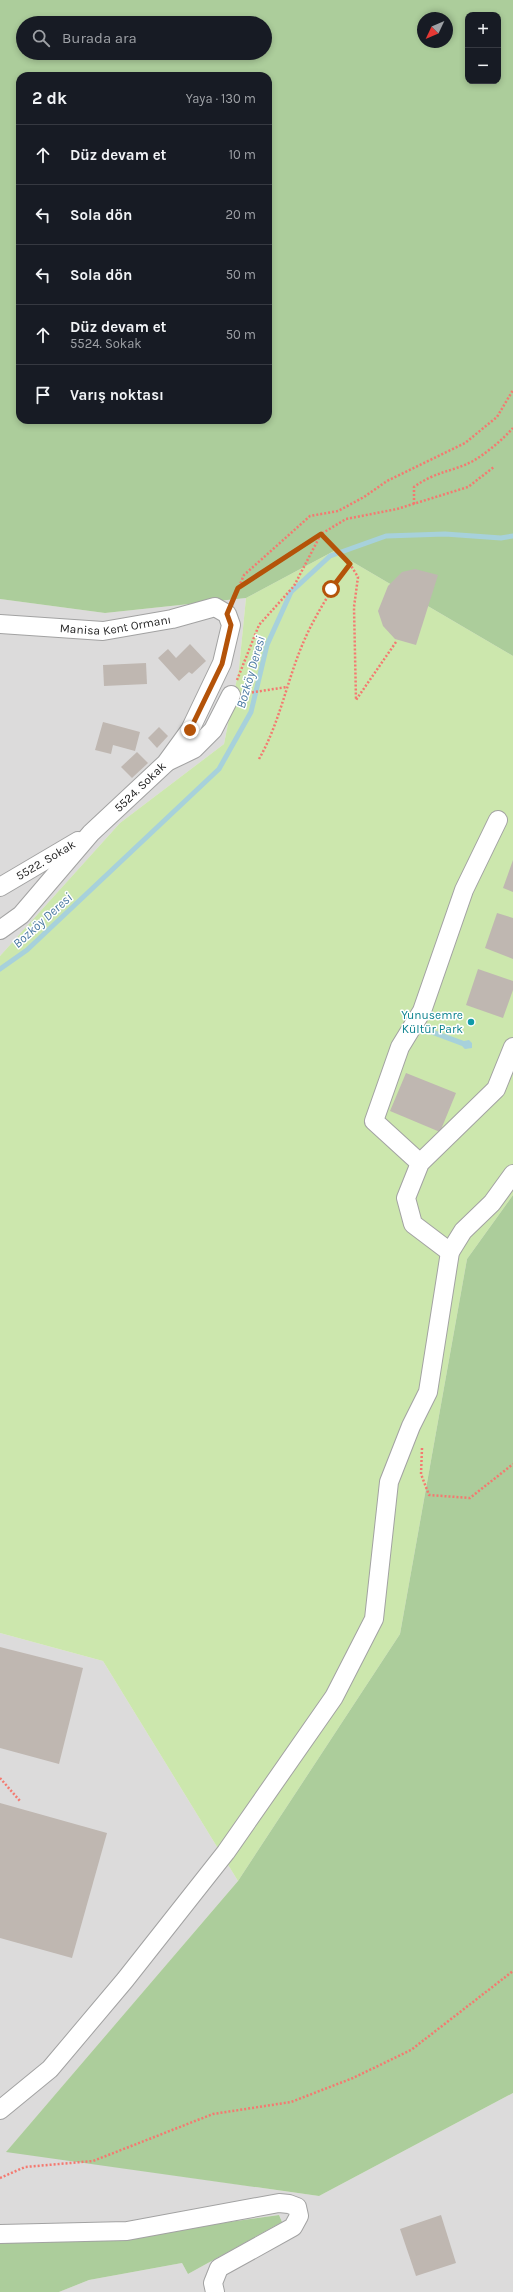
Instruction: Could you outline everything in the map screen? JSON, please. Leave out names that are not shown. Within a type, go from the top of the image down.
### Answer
[{"type":"street","name":"Manisa Kent Ormanı","points":[[0,624],[103,631],[172,619],[215,607],[227,614]]},
{"type":"street","name":"5524. Sokak","points":[[0,930],[21,916],[91,833],[166,762],[190,730],[222,664],[231,625],[227,614]]},
{"type":"street","points":[[166,762],[194,749],[213,730],[236,694]]},
{"type":"street","points":[[420,1163],[374,1121],[400,1047],[422,1011],[464,890],[498,820]]},
{"type":"street","name":"5522. Sokak","points":[[0,887],[91,833]]},
{"type":"street","points":[[450,1252],[413,1224],[406,1198],[420,1163],[496,1088],[513,1047]]},
{"type":"street","points":[[0,2110],[50,2069],[125,1980],[226,1852],[334,1697],[374,1619],[389,1482],[411,1426],[428,1392],[450,1252],[463,1231],[492,1203],[513,1174]]},
{"type":"street","points":[[0,2234],[127,2231],[279,2203],[289,2204],[297,2208],[299,2216],[293,2227],[219,2268],[213,2283],[215,2292]]},
{"type":"path","points":[[227,614],[244,575],[310,516],[338,511],[364,497],[387,481],[465,443],[497,417],[513,390]]},
{"type":"path","points":[[414,504],[414,487],[423,480],[472,461],[504,438],[513,428]]},
{"type":"path","points":[[238,588],[321,534],[346,520],[414,504],[468,487],[494,467]]},
{"type":"path","points":[[321,534],[347,560],[358,577],[354,607],[356,700],[396,642]]},
{"type":"path","points":[[287,687],[236,694],[260,625],[294,586],[321,534]]},
{"type":"path","points":[[260,759],[271,738],[301,647],[331,589],[350,564]]},
{"type":"path","points":[[422,1445],[422,1474],[430,1495],[470,1498],[513,1464]]},
{"type":"path","points":[[0,1778],[20,1801]]},
{"type":"path","points":[[0,2178],[25,2166],[93,2160],[213,2114],[290,2102],[353,2078],[411,2050],[513,1971]]},
{"type":"shaded area","points":[[246,598],[239,668],[224,744],[120,823],[0,956],[0,599],[105,613]]},
{"type":"shaded area","points":[[0,1633],[103,1661],[238,1881],[7,2151],[319,2196],[513,2093],[513,2292],[59,2292],[89,2280],[182,2263],[188,2274],[282,2222],[279,2215],[126,2236],[0,2240]]},
{"type":"green space","points":[[0,0],[513,0],[513,656],[334,551],[246,598],[105,613],[0,599]]},
{"type":"green space","points":[[334,551],[513,656],[513,1195],[467,1259],[400,1634],[238,1881],[103,1661],[0,1633],[0,956],[120,823],[224,744],[239,668],[246,598]]},
{"type":"green space","points":[[513,1195],[513,2093],[319,2196],[6,2152],[238,1881],[400,1634],[467,1259]]},
{"type":"green space","points":[[279,2215],[282,2222],[188,2274],[182,2263],[89,2280],[59,2292],[0,2292],[0,2240],[126,2236]]},
{"type":"water","points":[[423,1026],[464,1041],[469,1040],[472,1043],[472,1048],[465,1049],[462,1046],[422,1031]]},
{"type":"building","points":[[415,569],[438,575],[416,645],[395,639],[383,626],[378,611],[388,586],[402,572]]},
{"type":"building","points":[[190,644],[206,661],[192,674],[189,672],[179,681],[158,658],[168,649],[176,658]]},
{"type":"building","points":[[146,663],[147,684],[104,686],[103,665]]},
{"type":"building","points":[[103,722],[140,732],[135,751],[113,745],[111,754],[95,750]]},
{"type":"building","points":[[159,727],[168,736],[157,748],[148,738]]},
{"type":"building","points":[[137,752],[148,763],[132,778],[121,767]]},
{"type":"building","points":[[513,860],[513,892],[503,888]]},
{"type":"building","points":[[497,913],[513,918],[513,959],[485,948]]},
{"type":"building","points":[[478,969],[513,981],[513,990],[503,1018],[466,1005]]},
{"type":"building","points":[[406,1073],[456,1093],[440,1132],[390,1111]]},
{"type":"building","points":[[0,1647],[83,1668],[59,1764],[0,1748]]},
{"type":"building","points":[[0,1803],[107,1833],[72,1958],[0,1938]]},
{"type":"building","points":[[441,2215],[456,2263],[416,2276],[400,2229]]},
{"type":"waterway","name":"Bozköy Deresi","points":[[0,969],[27,950],[219,769],[251,712],[267,645],[291,592],[330,556],[386,536],[445,534],[501,538],[513,536]]},
{"type":"place","name":"Yunusemre Kültür Park","points":[[471,1022]]},
{"type":"route","points":[[190,730],[222,664],[231,625],[227,614],[238,588],[321,534],[350,564],[331,589]]}]
